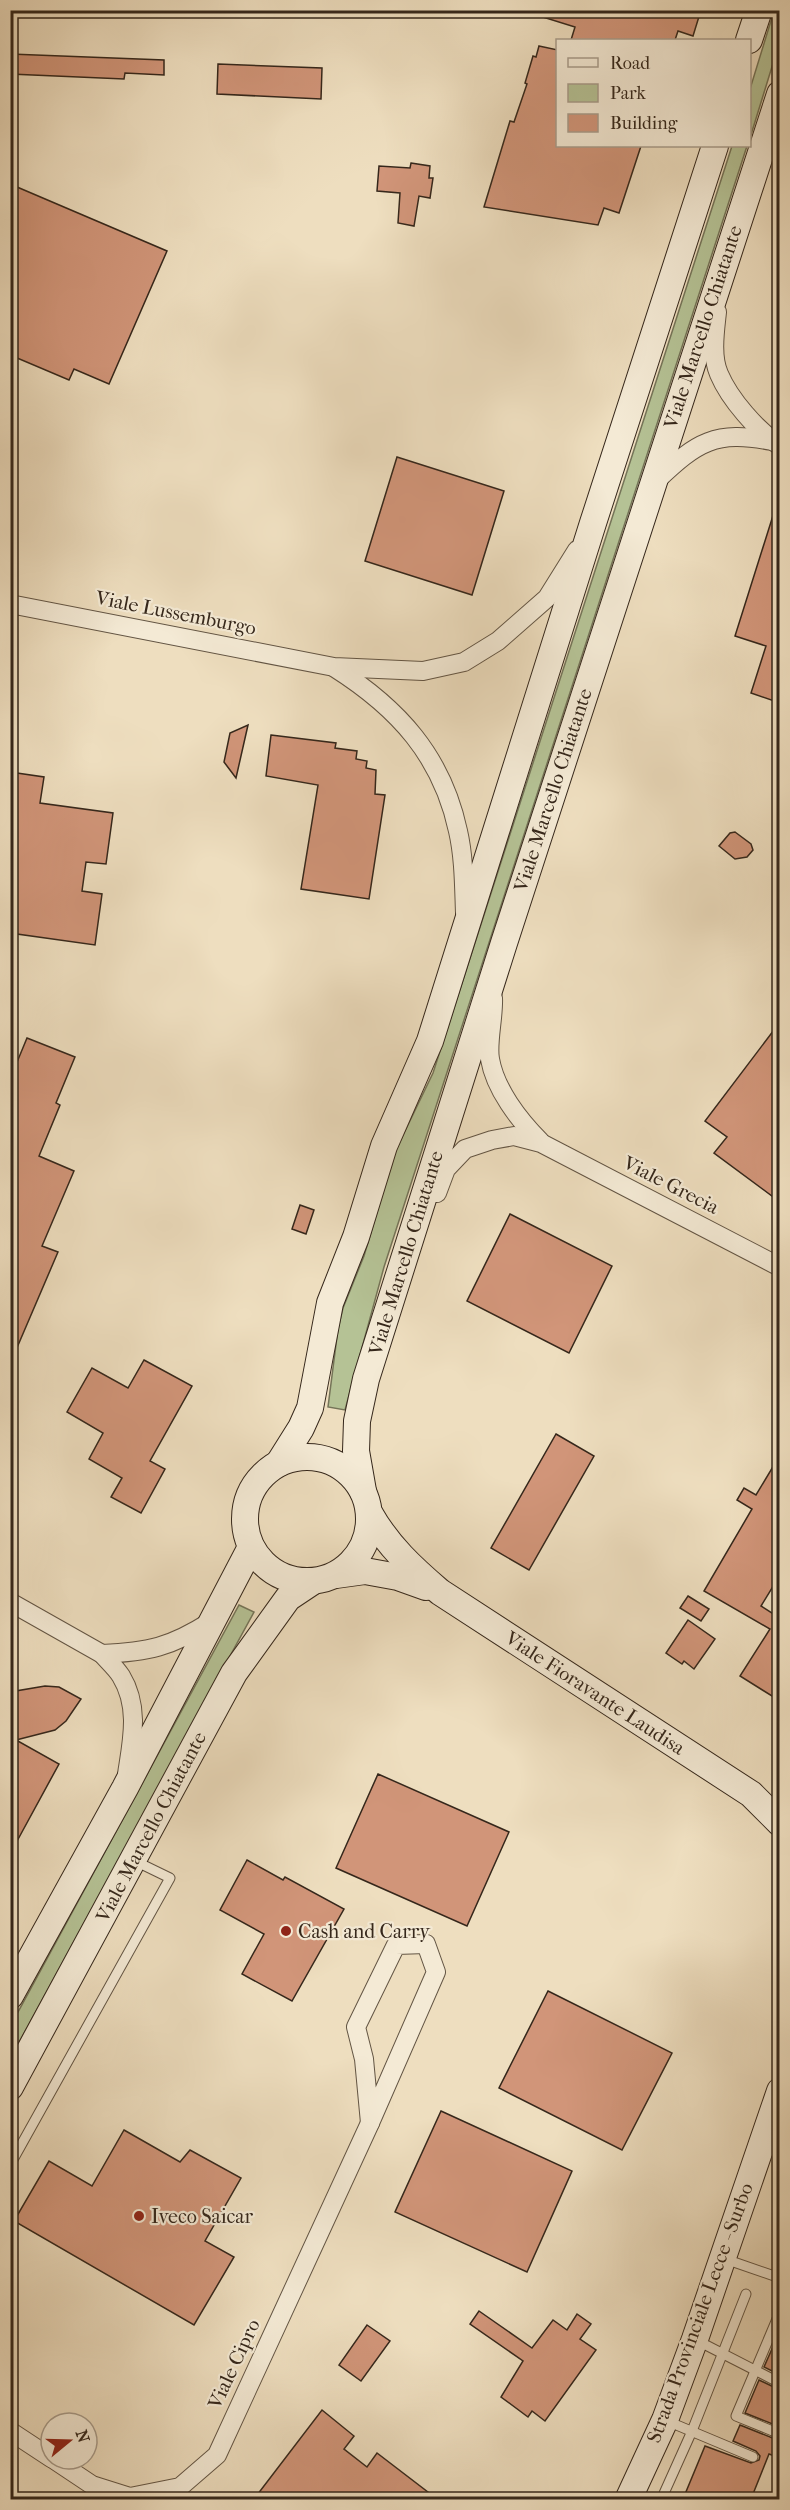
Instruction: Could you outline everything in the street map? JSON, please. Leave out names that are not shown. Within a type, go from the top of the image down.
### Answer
[{"type":"street","points":[[749,39],[759,10]]},
{"type":"street","name":"Viale Marcello Chiatante","points":[[10,2087],[234,1673],[288,1598],[351,1564],[362,1550],[369,1533],[367,1502],[356,1451],[357,1421],[366,1379],[652,484],[780,94]]},
{"type":"street","name":"Viale Marcello Chiatante","points":[[324,1579],[294,1580],[276,1574],[262,1562],[251,1547],[245,1528],[245,1509],[251,1490],[263,1474],[279,1462],[301,1428],[310,1408],[330,1303],[356,1238],[384,1146],[430,1041],[593,523],[715,147]]},
{"type":"street","points":[[720,276],[715,342],[718,372],[731,395],[776,444]]},
{"type":"street","points":[[652,484],[685,453],[702,444],[733,437],[776,444]]},
{"type":"street","name":"Viale Lussemburgo","points":[[10,604],[334,667],[423,671],[464,662],[498,641],[547,598],[593,523]]},
{"type":"street","name":"Viale Lussemburgo","points":[[334,667],[366,687],[397,716],[431,756],[459,831],[465,928]]},
{"type":"street","name":"Viale Grecia","points":[[492,982],[494,1012],[490,1058],[502,1090],[519,1120],[541,1143]]},
{"type":"street","name":"Viale Grecia","points":[[399,1273],[428,1220],[446,1169],[465,1149],[514,1136],[541,1143],[780,1267]]},
{"type":"street","points":[[279,1462],[298,1456],[317,1457],[336,1463],[352,1475],[367,1502]]},
{"type":"street","name":"Viale Fioravante Laudisa","points":[[367,1502],[382,1535],[405,1562],[440,1592],[751,1794],[780,1823]]},
{"type":"street","name":"Viale Marcello Chiatante","points":[[10,1996],[125,1788],[251,1547]]},
{"type":"street","name":"Viale Fioravante Laudisa","points":[[324,1579],[365,1571],[398,1577],[440,1592]]},
{"type":"street","points":[[10,1602],[102,1654],[121,1675],[132,1700],[134,1725],[125,1788]]},
{"type":"street","points":[[102,1654],[140,1653],[160,1648],[186,1637],[214,1619]]},
{"type":"street","name":"Viale Fioravante Laudisa","points":[[751,1794],[780,1803]]},
{"type":"street","name":"Viale Cipro","points":[[71,2471],[92,2485],[130,2497],[180,2487],[217,2455],[370,2123],[436,1971],[426,1944],[396,1945],[356,2027],[364,2060],[370,2123]]},
{"type":"street","name":"Strada Provinciale Lecce - Surbo","points":[[628,2499],[664,2420],[695,2339],[722,2258],[770,2150],[780,2091]]},
{"type":"street","name":"Viale Cipro","points":[[10,2431],[39,2450]]},
{"type":"lane","points":[[10,2165],[170,1878],[133,1860]]},
{"type":"lane","points":[[722,2258],[780,2278]]},
{"type":"lane","points":[[661,2499],[692,2431],[746,2294]]},
{"type":"lane","points":[[780,2320],[777,2319],[736,2416],[780,2434]]},
{"type":"lane","points":[[695,2339],[780,2383]]},
{"type":"lane","points":[[664,2420],[753,2457]]},
{"type":"green space","points":[[774,11],[779,11],[779,44],[751,135],[751,86]]},
{"type":"green space","points":[[732,147],[747,147],[384,1267],[345,1410],[328,1407],[343,1308],[364,1256],[394,1154],[433,1073]]},
{"type":"green space","points":[[239,1605],[254,1612],[11,2057],[11,2025]]},
{"type":"building","points":[[533,10],[701,10],[693,36],[678,31],[675,39],[571,39],[575,27],[533,14]]},
{"type":"building","points":[[539,46],[556,50],[556,147],[641,147],[619,213],[604,208],[598,225],[484,207],[510,121],[514,122],[527,84],[525,83],[533,56],[536,57]]},
{"type":"building","points":[[10,54],[164,60],[164,75],[125,73],[124,79],[10,74]]},
{"type":"building","points":[[218,64],[322,68],[321,99],[217,94]]},
{"type":"building","points":[[411,163],[430,166],[429,178],[433,178],[430,198],[419,196],[414,226],[398,223],[400,193],[377,191],[379,166],[410,168]]},
{"type":"building","points":[[10,184],[167,251],[109,384],[74,369],[69,380],[10,355]]},
{"type":"building","points":[[397,457],[504,491],[472,595],[365,561]]},
{"type":"building","points":[[776,506],[780,506],[780,703],[751,693],[766,646],[735,636]]},
{"type":"building","points":[[248,725],[236,778],[224,762],[230,733]]},
{"type":"building","points":[[271,735],[336,743],[335,748],[357,751],[356,759],[367,761],[366,768],[376,770],[375,794],[385,795],[369,899],[301,889],[318,785],[266,776]]},
{"type":"building","points":[[10,772],[44,777],[40,803],[113,813],[106,864],[86,862],[82,891],[102,894],[95,945],[10,933],[10,881],[15,852],[10,851]]},
{"type":"building","points":[[735,832],[751,844],[753,850],[747,857],[735,859],[719,846],[730,833]]},
{"type":"building","points":[[780,1022],[780,1202],[714,1153],[727,1137],[705,1121]]},
{"type":"building","points":[[27,1038],[75,1057],[56,1103],[60,1105],[39,1156],[74,1171],[42,1246],[58,1252],[10,1364],[10,1066],[15,1067]]},
{"type":"building","points":[[300,1205],[314,1210],[306,1234],[292,1229]]},
{"type":"building","points":[[510,1214],[612,1266],[569,1353],[467,1301]]},
{"type":"building","points":[[144,1360],[192,1386],[150,1461],[165,1469],[141,1513],[111,1497],[122,1478],[89,1459],[103,1433],[67,1412],[92,1368],[128,1388]]},
{"type":"building","points":[[556,1434],[594,1456],[529,1570],[491,1548]]},
{"type":"building","points":[[780,1455],[780,1575],[761,1606],[778,1617],[780,1614],[780,1701],[740,1676],[770,1629],[704,1591],[752,1509],[737,1500],[744,1488],[756,1495]]},
{"type":"building","points":[[688,1596],[709,1609],[701,1621],[680,1608]]},
{"type":"building","points":[[688,1620],[715,1639],[694,1669],[684,1661],[682,1664],[666,1653]]},
{"type":"building","points":[[45,1686],[59,1687],[81,1699],[66,1721],[55,1730],[16,1740],[59,1764],[10,1854],[10,1692]]},
{"type":"building","points":[[378,1774],[509,1832],[467,1926],[336,1868]]},
{"type":"building","points":[[247,1860],[283,1880],[285,1877],[344,1909],[292,2001],[242,1974],[264,1934],[220,1910]]},
{"type":"building","points":[[548,1991],[672,2053],[622,2150],[499,2088]]},
{"type":"building","points":[[441,2111],[572,2171],[527,2272],[395,2212]]},
{"type":"building","name":"Iveco Saicar","points":[[124,2130],[180,2162],[190,2150],[241,2178],[205,2241],[234,2257],[194,2325],[14,2221],[49,2161],[92,2186]]},
{"type":"building","points":[[479,2311],[532,2348],[553,2320],[567,2330],[577,2314],[591,2324],[580,2339],[596,2350],[545,2421],[532,2411],[528,2417],[501,2397],[523,2361],[470,2324]]},
{"type":"building","points":[[367,2325],[390,2341],[361,2381],[339,2365]]},
{"type":"building","points":[[780,2331],[780,2375],[764,2367]]},
{"type":"building","points":[[759,2380],[780,2390],[780,2427],[745,2413]]},
{"type":"building","points":[[322,2410],[354,2436],[344,2449],[367,2467],[377,2453],[437,2499],[254,2499]]},
{"type":"building","points":[[740,2425],[780,2441],[780,2458],[769,2454],[751,2499],[683,2499],[705,2446],[751,2463],[759,2460],[760,2456],[756,2451],[733,2441]]},
{"type":"place","name":"Cash and Carry","points":[[286,1931]]},
{"type":"place","name":"Iveco Saicar","points":[[139,2216]]}]
